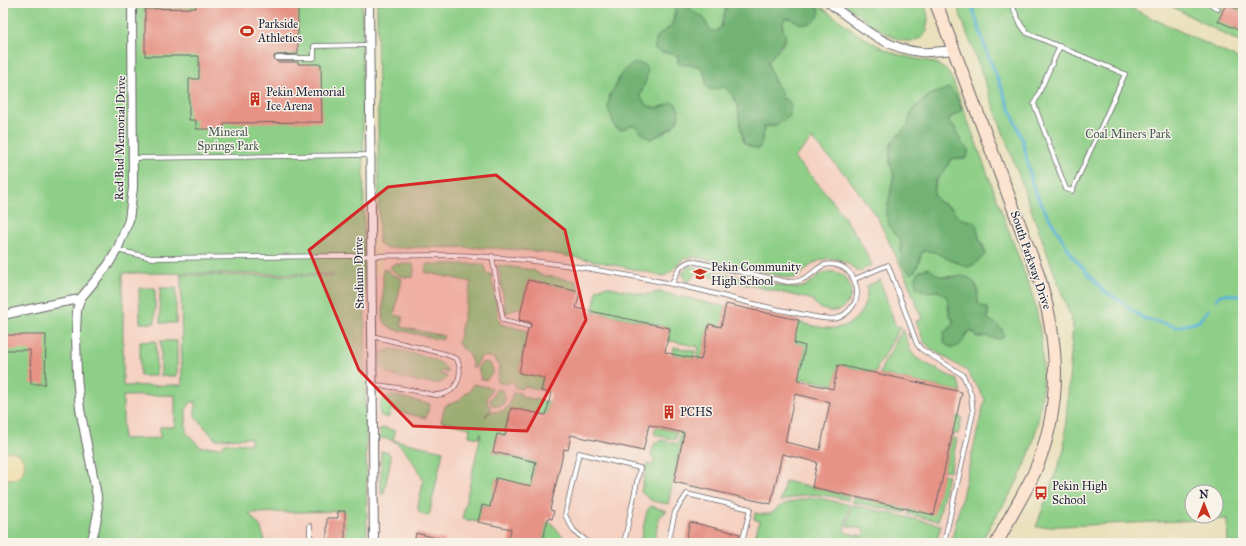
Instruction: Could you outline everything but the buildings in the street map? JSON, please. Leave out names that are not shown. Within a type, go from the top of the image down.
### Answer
[{"type":"main road","name":"South Parkway Drive","points":[[936,3],[1037,271],[1050,316],[1054,349],[1054,397],[1045,440],[1034,472],[997,543]]},
{"type":"street","name":"Red Bud Memorial Drive","points":[[91,543],[98,512],[97,496],[80,409],[77,375],[77,310],[80,299],[104,271],[117,250],[129,220],[133,188],[132,3]]},
{"type":"street","name":"Stadium Drive","points":[[369,3],[374,543]]},
{"type":"street","points":[[829,3],[881,39],[897,46],[921,52],[954,50]]},
{"type":"street","points":[[3,315],[80,299]]},
{"type":"lane","points":[[1011,3],[1021,25],[1027,33],[1060,46],[1125,74],[1072,191],[1066,189],[1034,104],[1060,46]]},
{"type":"lane","points":[[1209,3],[1218,9]]},
{"type":"lane","points":[[277,58],[314,58],[314,46],[369,45]]},
{"type":"lane","points":[[133,158],[370,155]]},
{"type":"lane","points":[[117,250],[152,258],[451,255],[492,256],[541,261],[672,284],[794,312],[830,318],[838,318],[853,306],[857,288],[854,279],[842,266],[825,264],[817,268],[803,280],[788,282],[691,261],[683,263],[672,284]]},
{"type":"lane","points":[[492,256],[503,320],[528,326]]},
{"type":"lane","points":[[854,279],[888,265],[917,344],[921,350],[963,375],[971,394],[973,413],[944,543]]},
{"type":"lane","points":[[372,336],[446,354],[456,359],[460,367],[460,377],[456,386],[447,393],[437,395],[391,386],[373,386]]},
{"type":"lane","points":[[589,543],[574,531],[565,515],[579,453],[640,468],[624,543]]},
{"type":"lane","points":[[668,543],[675,512],[687,494],[750,509],[742,543]]},
{"type":"lane","points":[[310,526],[310,543]]},
{"type":"highlighted area","points":[[496,175],[565,230],[586,320],[527,431],[413,426],[359,370],[309,250],[388,187]]},
{"type":"shaded area","name":"Pekin Community High School","points":[[379,3],[811,3],[890,59],[944,76],[1033,313],[975,543],[125,543],[121,273],[382,274]]},
{"type":"green space","name":"Mineral Springs Park","points":[[3,3],[362,3],[367,543],[345,543],[345,511],[249,513],[260,526],[266,543],[3,543]],"holes":[[[123,273],[333,274],[333,276],[181,275],[182,385],[123,386]],[[175,395],[175,427],[160,427],[160,438],[123,439],[123,396]],[[191,402],[195,402],[195,416],[215,439],[251,438],[251,444],[225,443],[222,447],[200,447],[186,432],[186,410]]]},
{"type":"green space","points":[[377,3],[727,3],[721,27],[715,32],[710,30],[703,17],[693,12],[688,6],[676,5],[672,25],[658,36],[662,53],[672,53],[678,56],[678,63],[698,66],[703,70],[706,79],[706,86],[711,90],[724,86],[731,94],[738,105],[744,143],[763,138],[764,127],[774,126],[789,116],[791,107],[790,103],[786,99],[782,98],[768,62],[783,44],[783,23],[785,18],[790,17],[794,20],[820,10],[811,3],[816,3],[854,31],[883,48],[900,55],[939,64],[939,66],[947,70],[953,81],[1032,293],[1037,316],[1043,364],[1042,388],[1040,412],[1028,458],[1018,480],[989,527],[981,543],[951,543],[985,399],[967,371],[930,348],[924,342],[916,321],[922,319],[905,275],[878,219],[850,180],[812,139],[794,158],[817,182],[838,208],[856,235],[872,265],[860,271],[856,271],[851,266],[840,260],[828,259],[816,262],[798,276],[789,278],[695,257],[681,261],[664,276],[582,258],[532,251],[514,249],[440,247],[385,248],[379,243]],"holes":[[[630,65],[643,90],[640,95],[646,104],[653,108],[658,108],[672,102],[676,104],[678,108],[673,127],[651,139],[639,131],[637,127],[633,125],[628,126],[610,94],[623,73]],[[950,88],[961,106],[961,111],[949,119],[949,122],[956,128],[961,142],[968,149],[966,158],[954,158],[950,160],[944,172],[936,181],[934,195],[939,202],[945,204],[959,218],[969,220],[977,227],[979,238],[985,249],[968,267],[935,253],[923,251],[916,269],[911,274],[908,271],[900,253],[900,240],[886,215],[894,174],[890,164],[890,149],[892,142],[908,125],[911,113],[930,95]],[[935,273],[941,277],[958,276],[976,285],[978,290],[977,300],[980,306],[986,307],[988,310],[988,319],[1002,329],[989,336],[981,337],[970,331],[966,334],[949,329],[953,324],[948,308],[947,297],[938,291],[925,292],[916,287]]]},
{"type":"green space","points":[[727,3],[811,3],[820,10],[817,19],[809,24],[803,24],[790,18],[785,18],[782,26],[786,38],[768,62],[775,83],[780,89],[782,98],[786,99],[790,103],[790,116],[778,124],[764,127],[763,138],[759,149],[744,143],[738,105],[731,94],[724,87],[711,90],[706,86],[705,76],[701,68],[694,65],[678,63],[678,56],[655,49],[655,43],[659,35],[670,27],[673,22],[676,5],[685,4],[694,12],[703,17],[710,30],[715,32],[721,27]]},
{"type":"green space","points":[[842,3],[924,3],[928,16],[926,28],[928,30],[922,37],[916,40],[899,40],[865,20]]},
{"type":"green space","name":"Coal Miners Park","points":[[956,3],[1120,3],[1243,61],[1243,543],[1228,543],[1227,519],[1224,519],[1224,484],[1184,484],[1184,521],[1036,527],[1064,450],[1073,324]]},
{"type":"green space","points":[[1165,3],[1243,3],[1243,44]]},
{"type":"green space","points":[[638,63],[644,64],[648,70],[646,81],[640,95],[646,104],[654,108],[658,108],[672,102],[676,104],[679,111],[679,117],[668,130],[651,139],[645,136],[633,125],[621,130],[615,127],[608,108],[610,94],[623,71],[630,65]]},
{"type":"green space","points":[[949,88],[957,98],[961,111],[949,118],[949,122],[956,128],[961,142],[968,149],[968,155],[966,158],[954,158],[950,160],[944,172],[935,181],[934,195],[939,202],[952,208],[959,218],[974,222],[986,254],[975,264],[968,267],[935,253],[923,251],[918,266],[911,274],[903,265],[900,240],[890,228],[886,215],[894,174],[890,164],[890,149],[892,142],[908,125],[913,109],[930,95]]},
{"type":"green space","points":[[393,264],[413,264],[413,277],[406,277],[397,274],[390,268]]},
{"type":"green space","points":[[427,264],[481,264],[485,266],[487,274],[491,274],[500,324],[528,331],[519,372],[544,378],[541,390],[525,386],[521,389],[514,387],[515,383],[509,382],[505,384],[498,382],[499,365],[495,360],[486,356],[479,358],[480,360],[475,368],[472,367],[469,355],[458,343],[471,282],[425,272]]},
{"type":"green space","points":[[498,265],[533,270],[541,275],[576,281],[580,292],[528,280],[522,308],[517,308],[506,313]]},
{"type":"green space","points":[[689,266],[793,288],[804,287],[821,274],[833,272],[841,274],[847,280],[851,295],[844,307],[830,311],[821,308],[813,302],[814,300],[696,273],[689,282],[685,280],[683,274],[684,270]]},
{"type":"green space","points":[[929,268],[940,276],[963,276],[971,280],[977,287],[980,306],[986,307],[988,310],[988,319],[1002,329],[1003,338],[998,339],[984,336],[976,337],[975,333],[970,331],[966,334],[963,341],[957,347],[952,348],[946,345],[944,342],[944,332],[953,324],[953,319],[949,315],[949,304],[947,297],[938,291],[925,292],[916,287],[915,280],[919,271]]},
{"type":"green space","points":[[383,270],[387,270],[393,275],[402,279],[394,315],[403,317],[401,327],[444,336],[442,340],[393,329],[386,324],[383,318]]},
{"type":"green space","points":[[880,280],[896,327],[901,326],[878,366],[876,373],[838,365],[834,385],[803,379],[802,382],[798,381],[805,346],[780,340],[798,322],[830,328],[843,326],[849,323],[860,314],[863,308],[866,301],[867,286]]},
{"type":"green space","points":[[606,286],[645,295],[660,292],[725,307],[724,314],[734,330],[709,324],[701,360],[697,359],[699,347],[667,340],[670,328],[593,311],[597,289]]},
{"type":"green space","points":[[139,288],[155,288],[155,323],[140,323]]},
{"type":"green space","points":[[160,288],[176,288],[176,323],[160,323]]},
{"type":"green space","points":[[903,329],[910,350],[916,358],[957,380],[961,392],[880,374],[882,367]]},
{"type":"green space","points":[[156,341],[156,376],[140,376],[140,342]]},
{"type":"green space","points":[[161,341],[177,341],[177,376],[161,376]]},
{"type":"green space","points":[[674,347],[695,351],[693,359],[672,354]]},
{"type":"green space","points":[[393,349],[425,356],[441,363],[446,368],[448,373],[442,371],[440,374],[447,376],[446,378],[440,383],[429,383],[395,376],[385,372],[381,367],[380,357],[385,351]]},
{"type":"green space","points":[[485,362],[490,363],[493,369],[492,374],[486,380],[481,379],[478,367],[480,364]]},
{"type":"green space","points":[[473,384],[493,389],[487,398],[491,411],[486,414],[485,417],[490,412],[501,411],[507,408],[513,392],[520,393],[522,397],[549,402],[546,415],[511,408],[505,436],[497,435],[493,452],[536,462],[531,486],[490,507],[482,505],[478,522],[462,519],[481,434],[479,438],[469,436],[470,428],[441,421],[445,406],[459,400],[467,392],[469,393]]},
{"type":"green space","points":[[497,389],[502,390],[505,397],[504,403],[499,406],[492,405],[490,400]]},
{"type":"green space","points":[[391,395],[430,404],[426,418],[391,410],[388,418],[380,415],[382,400]]},
{"type":"green space","points":[[956,416],[962,418],[958,434],[952,433]]},
{"type":"green space","points":[[656,427],[677,432],[675,440],[656,435],[654,433]]},
{"type":"green space","points":[[385,428],[395,431],[393,440],[443,451],[429,516],[419,512],[418,508],[423,483],[420,474],[409,456],[401,447],[392,440],[380,438],[380,429]]},
{"type":"green space","points":[[680,432],[684,433],[668,504],[652,501],[641,492],[647,464],[653,465],[655,457],[651,457],[654,444],[661,440],[678,444]]},
{"type":"green space","points":[[952,437],[957,439],[950,471],[944,470]]},
{"type":"green space","points":[[381,451],[388,452],[391,457],[384,494],[381,494]]},
{"type":"green space","points":[[943,474],[948,475],[938,521],[908,514],[909,509],[934,514]]},
{"type":"green space","points":[[785,481],[849,496],[848,500],[821,495],[807,495],[780,502]]},
{"type":"green space","points":[[853,497],[906,508],[905,513],[852,502]]},
{"type":"green space","points":[[811,498],[819,498],[850,505],[844,530],[846,533],[863,536],[864,529],[847,526],[852,505],[941,525],[936,543],[754,543],[759,521],[754,519],[755,513],[767,514],[785,504]]},
{"type":"green space","points":[[651,506],[667,511],[659,517],[654,543],[640,543],[647,511]]},
{"type":"green space","points":[[546,523],[551,523],[569,543],[542,543]]},
{"type":"sand","points":[[10,451],[18,454],[22,458],[24,470],[21,475],[10,479],[3,477],[3,453]]},
{"type":"waterway","points":[[971,3],[986,50],[1023,141],[1033,188],[1073,257],[1104,291],[1143,318],[1177,327],[1198,322],[1208,310]]},
{"type":"waterway","points":[[1216,300],[1220,295],[1227,294],[1243,297]]},
{"type":"place","name":"Parkside Athletics","points":[[247,31]]},
{"type":"place","name":"Pekin Memorial Ice Arena","points":[[255,99]]},
{"type":"place","name":"Pekin Community High School","points":[[700,274]]},
{"type":"place","name":"PCHS","points":[[669,412]]},
{"type":"place","name":"Pekin High School","points":[[1041,493]]}]
